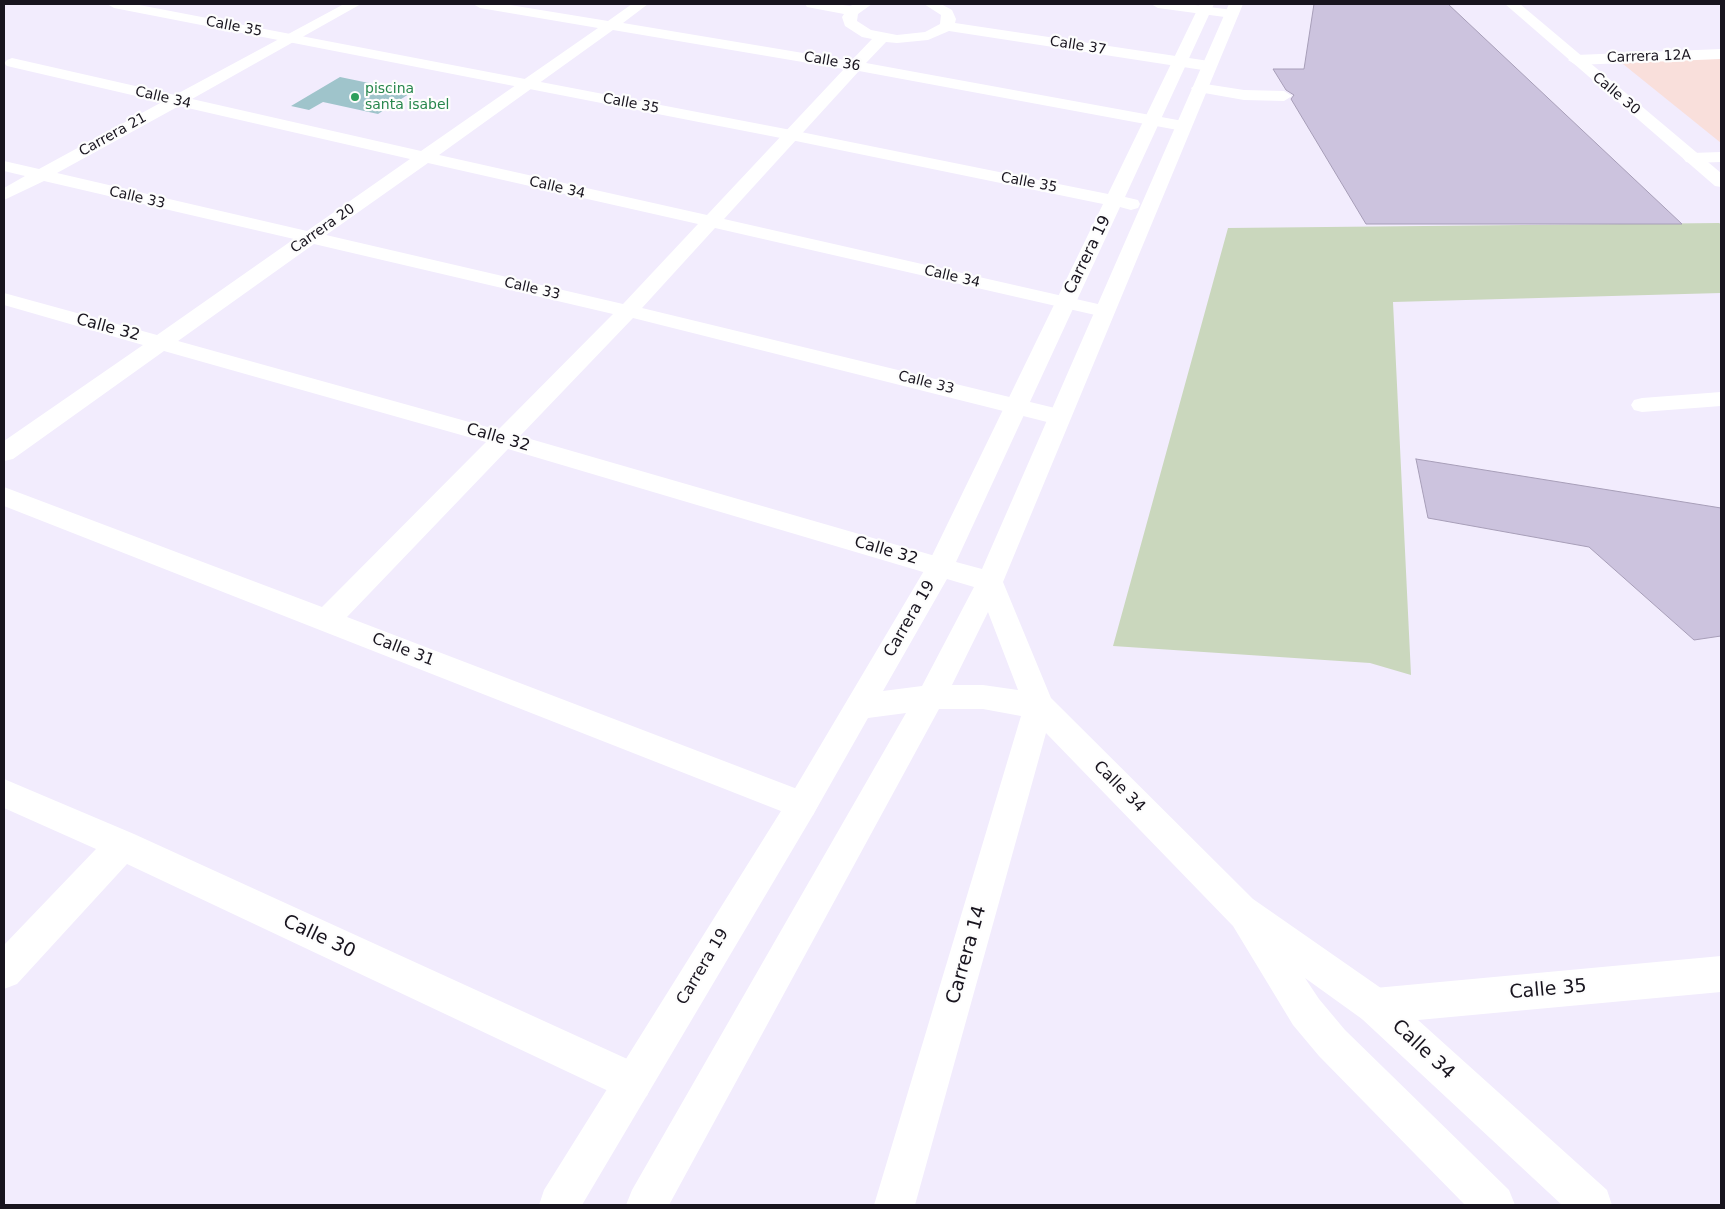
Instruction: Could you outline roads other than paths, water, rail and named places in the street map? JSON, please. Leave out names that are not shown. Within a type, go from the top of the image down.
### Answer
[{"type":"street","name":"Calle 35","points":[[114,4],[791,135],[1148,207]]},
{"type":"street","name":"Carrera 21","points":[[4,195],[354,4]]},
{"type":"street","name":"Calle 36","points":[[480,4],[612,24],[855,66],[1183,126]]},
{"type":"street","name":"Carrera 20","points":[[4,453],[641,4]]},
{"type":"street","points":[[812,4],[859,7]]},
{"type":"street","points":[[859,7],[849,17],[850,23],[856,29],[881,38],[921,37],[939,31],[947,26],[950,19],[947,13],[931,4]]},
{"type":"street","points":[[647,1205],[931,696],[990,582],[1204,77],[1220,8],[1158,4]]},
{"type":"street","name":"Calle 30","points":[[1512,4],[1721,182]]},
{"type":"street","name":"Carrera 19","points":[[559,1205],[802,805],[940,566],[1181,62],[1220,8]]},
{"type":"street","name":"Calle 37","points":[[947,26],[1181,62],[1204,77],[1244,95],[1284,96]]},
{"type":"street","points":[[326,620],[628,311],[881,38]]},
{"type":"street","name":"Carrera 12A","points":[[1576,60],[1721,54]]},
{"type":"street","name":"Calle 34","points":[[12,63],[709,223],[1104,311]]},
{"type":"street","points":[[1692,158],[1721,157]]},
{"type":"street","name":"Calle 33","points":[[4,166],[628,311],[1059,417]]},
{"type":"street","name":"Calle 32","points":[[4,299],[503,439],[990,582]]},
{"type":"street","points":[[1642,405],[1721,399]]},
{"type":"street","name":"Calle 31","points":[[4,496],[802,805]]},
{"type":"street","name":"Calle 34","points":[[990,582],[1040,706],[1241,912],[1375,1006],[1585,1203]]},
{"type":"street","points":[[859,707],[931,696],[983,697],[1040,706]]},
{"type":"street","name":"Carrera 14","points":[[894,1205],[1040,706]]},
{"type":"street","name":"Calle 30","points":[[4,793],[122,845],[633,1082]]},
{"type":"street","points":[[4,971],[122,845]]},
{"type":"street","name":"Calle 34","points":[[1241,912],[1306,1012],[1332,1043],[1494,1205]]},
{"type":"street","name":"Calle 35","points":[[1375,1006],[1721,974]]},
{"type":"place","name":"piscina santa isabel","points":[[355,97]]}]
